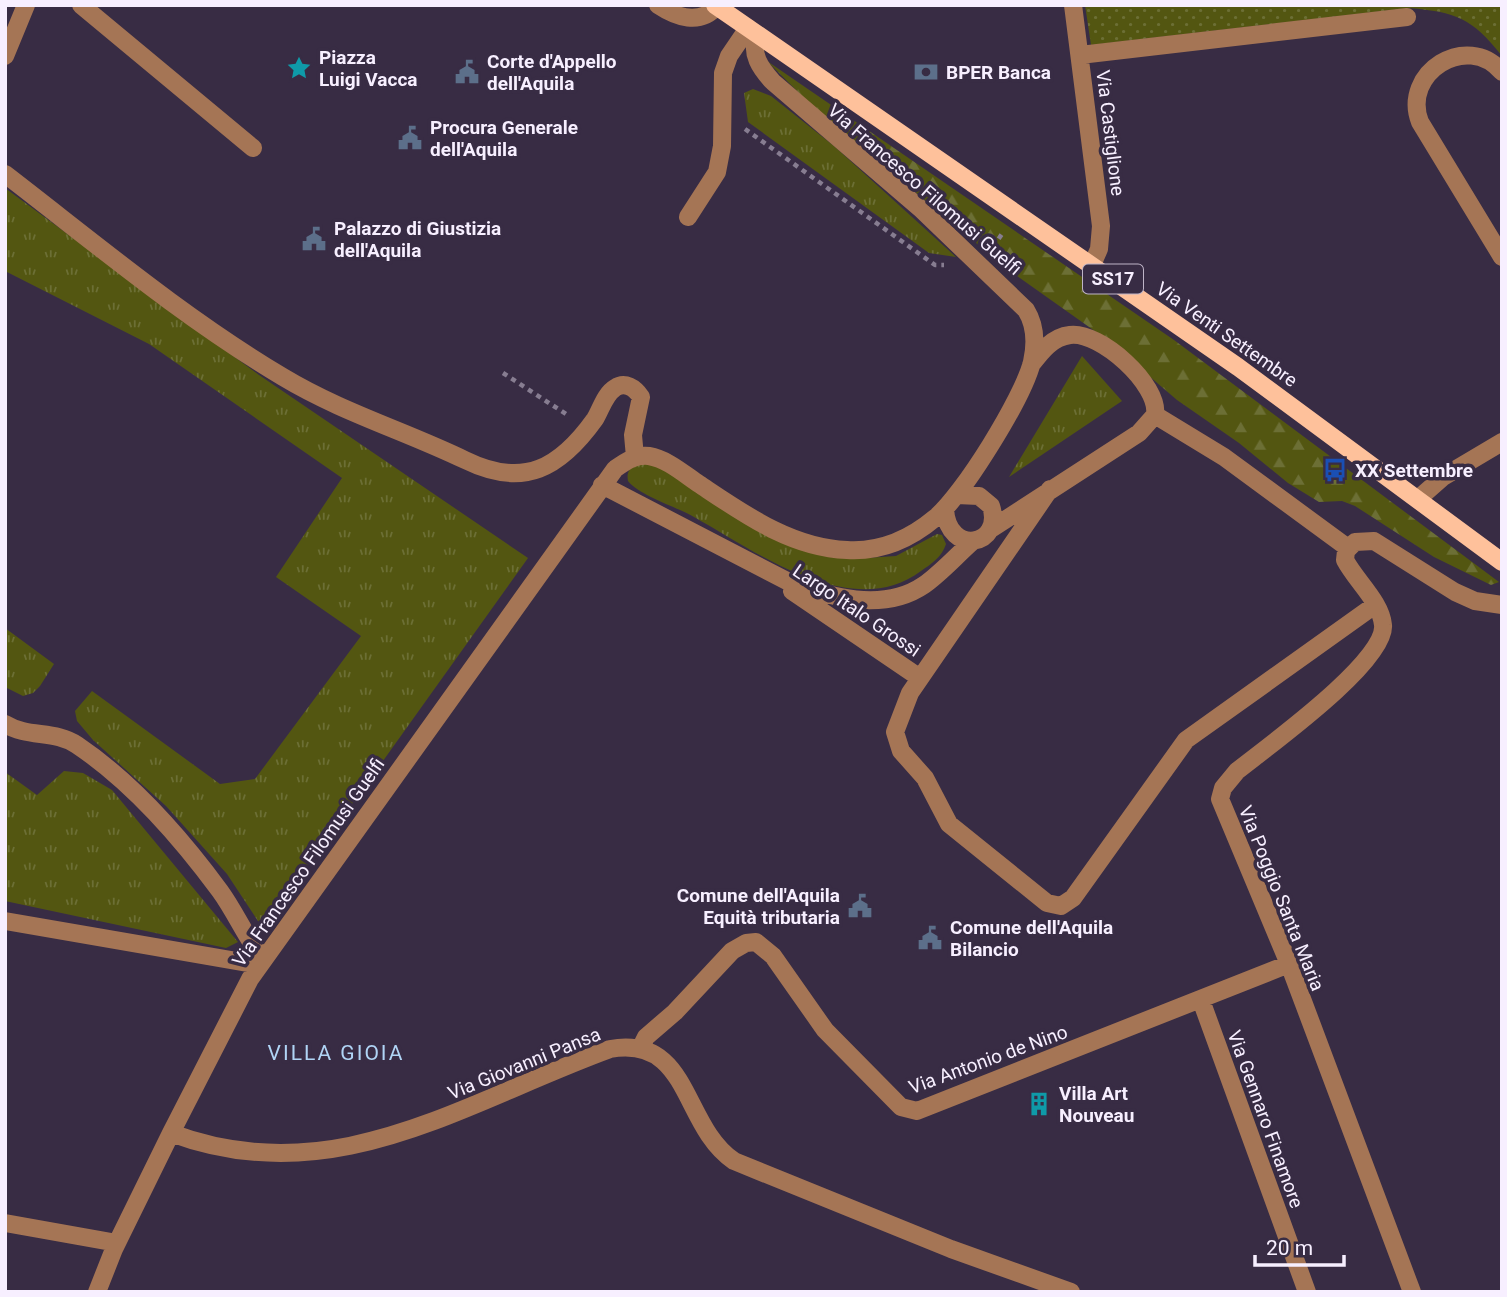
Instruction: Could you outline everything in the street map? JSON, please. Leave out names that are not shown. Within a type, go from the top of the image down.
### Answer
[{"type":"main road","name":"Via Venti Settembre","points":[[716,6],[1092,265],[1502,562]]},
{"type":"street","points":[[5,56],[26,5]]},
{"type":"street","points":[[80,5],[253,148]]},
{"type":"street","points":[[658,5],[679,16],[694,19],[709,14],[716,6]]},
{"type":"street","name":"Via Castiglione","points":[[1073,5],[1101,226],[1099,249],[1092,265]]},
{"type":"street","points":[[1080,55],[1407,17]]},
{"type":"street","points":[[688,217],[717,172],[722,146],[723,73],[729,56],[753,31]]},
{"type":"street","name":"Via Francesco Filomusi Guelfi","points":[[97,1292],[117,1243],[171,1133],[261,962],[615,469],[635,457],[647,455],[664,460],[766,527],[792,538],[829,548],[869,549],[896,543],[916,532],[951,502],[1016,397],[1031,366],[1034,345],[1031,318],[1018,300],[922,209],[773,82],[757,59],[753,31]]},
{"type":"street","points":[[1502,72],[1480,57],[1464,55],[1447,58],[1422,82],[1416,106],[1420,122],[1502,257]]},
{"type":"street","points":[[5,174],[194,319],[284,377],[344,409],[428,442],[479,467],[506,473],[526,472],[543,470],[559,460],[577,444],[608,394],[621,385],[629,386],[641,397],[633,435],[635,457]]},
{"type":"street","points":[[1031,366],[1050,344],[1064,337],[1083,335],[1094,340],[1138,375],[1152,391],[1155,415],[1224,457],[1348,548],[1359,540],[1374,541],[1455,592],[1475,601],[1502,606]]},
{"type":"street","name":"Largo Italo Grossi","points":[[982,536],[1139,433],[1155,415]]},
{"type":"street","points":[[1418,499],[1437,481],[1502,442]]},
{"type":"street","points":[[603,485],[758,567],[813,591],[851,599],[894,599],[924,585],[982,536],[993,513],[986,500],[971,494],[951,502],[953,533],[958,538],[982,536]]},
{"type":"street","name":"Largo Italo Grossi","points":[[758,567],[919,677],[1050,489]]},
{"type":"street","points":[[982,536],[1000,559]]},
{"type":"street","name":"Via Poggio Santa Maria","points":[[1348,548],[1345,561],[1382,618],[1384,631],[1378,649],[1368,661],[1237,771],[1221,793],[1223,810],[1289,964],[1412,1292]]},
{"type":"street","points":[[919,677],[898,716],[895,732],[898,744],[925,778],[949,824],[961,837],[1048,903],[1061,906],[1073,898],[1171,757],[1193,734],[1375,606]]},
{"type":"street","points":[[5,724],[33,734],[58,736],[75,744],[122,781],[221,892],[261,962]]},
{"type":"street","points":[[5,921],[261,962]]},
{"type":"street","name":"Via Antonio de Nino","points":[[641,1047],[646,1037],[675,1012],[732,951],[751,941],[762,944],[770,952],[825,1030],[896,1103],[911,1111],[923,1109],[1289,964]]},
{"type":"street","name":"Via Gennaro Finamore","points":[[1201,1000],[1307,1292]]},
{"type":"street","points":[[641,1047],[666,1061],[704,1128],[722,1151],[734,1161],[951,1249],[1071,1292]]},
{"type":"street","name":"Via Giovanni Pansa","points":[[171,1133],[206,1145],[244,1152],[319,1150],[425,1125],[610,1049],[641,1047]]},
{"type":"street","points":[[5,1223],[117,1243]]},
{"type":"path","points":[[741,126],[935,265],[980,264],[1016,214]]},
{"type":"path","points":[[503,373],[553,405]]},
{"type":"green space","points":[[1085,5],[1502,5],[1502,56],[1481,33],[1462,19],[1439,12],[1409,8],[1091,45]]},
{"type":"green space","points":[[767,61],[1174,340],[1499,582],[1491,585],[1434,557],[1355,506],[1342,501],[1319,502],[1288,483],[1239,443],[1177,400],[1106,339],[1007,269],[806,100]]},
{"type":"green space","points":[[753,89],[771,96],[834,146],[956,257],[929,253],[748,122],[744,93]]},
{"type":"green space","points":[[5,188],[259,375],[528,558],[265,926],[258,921],[227,874],[166,806],[93,740],[77,721],[75,711],[92,691],[220,784],[255,779],[361,636],[276,577],[342,478],[149,344],[5,271]]},
{"type":"green space","points":[[1082,356],[1122,401],[1009,477]]},
{"type":"green space","points":[[652,461],[829,554],[866,558],[896,556],[937,534],[942,535],[946,544],[942,553],[932,563],[894,585],[865,589],[835,586],[774,563],[694,517],[641,492],[628,481],[629,471],[634,466]]},
{"type":"green space","points":[[5,628],[54,664],[33,693],[23,696],[5,687]]},
{"type":"green space","points":[[64,771],[83,773],[112,790],[238,942],[226,948],[5,901],[5,772],[37,795]]},
{"type":"place","name":"Piazza Luigi Vacca","points":[[299,68]]},
{"type":"place","name":"Corte d'Appello dell'Aquila","points":[[467,72]]},
{"type":"place","name":"BPER Banca","points":[[926,72]]},
{"type":"place","name":"Procura Generale dell'Aquila","points":[[410,138]]},
{"type":"place","name":"Palazzo di Giustizia dell'Aquila","points":[[314,239]]},
{"type":"place","name":"XX Settembre","points":[[1335,470]]},
{"type":"place","name":"Comune dell'Aquila Equità tributaria","points":[[860,906]]},
{"type":"place","name":"Comune dell'Aquila Bilancio","points":[[930,938]]},
{"type":"place","name":"Villa Art Nouveau","points":[[1039,1104]]},
{"type":"district","name":"VILLA GIOIA","points":[[336,1053]]}]
